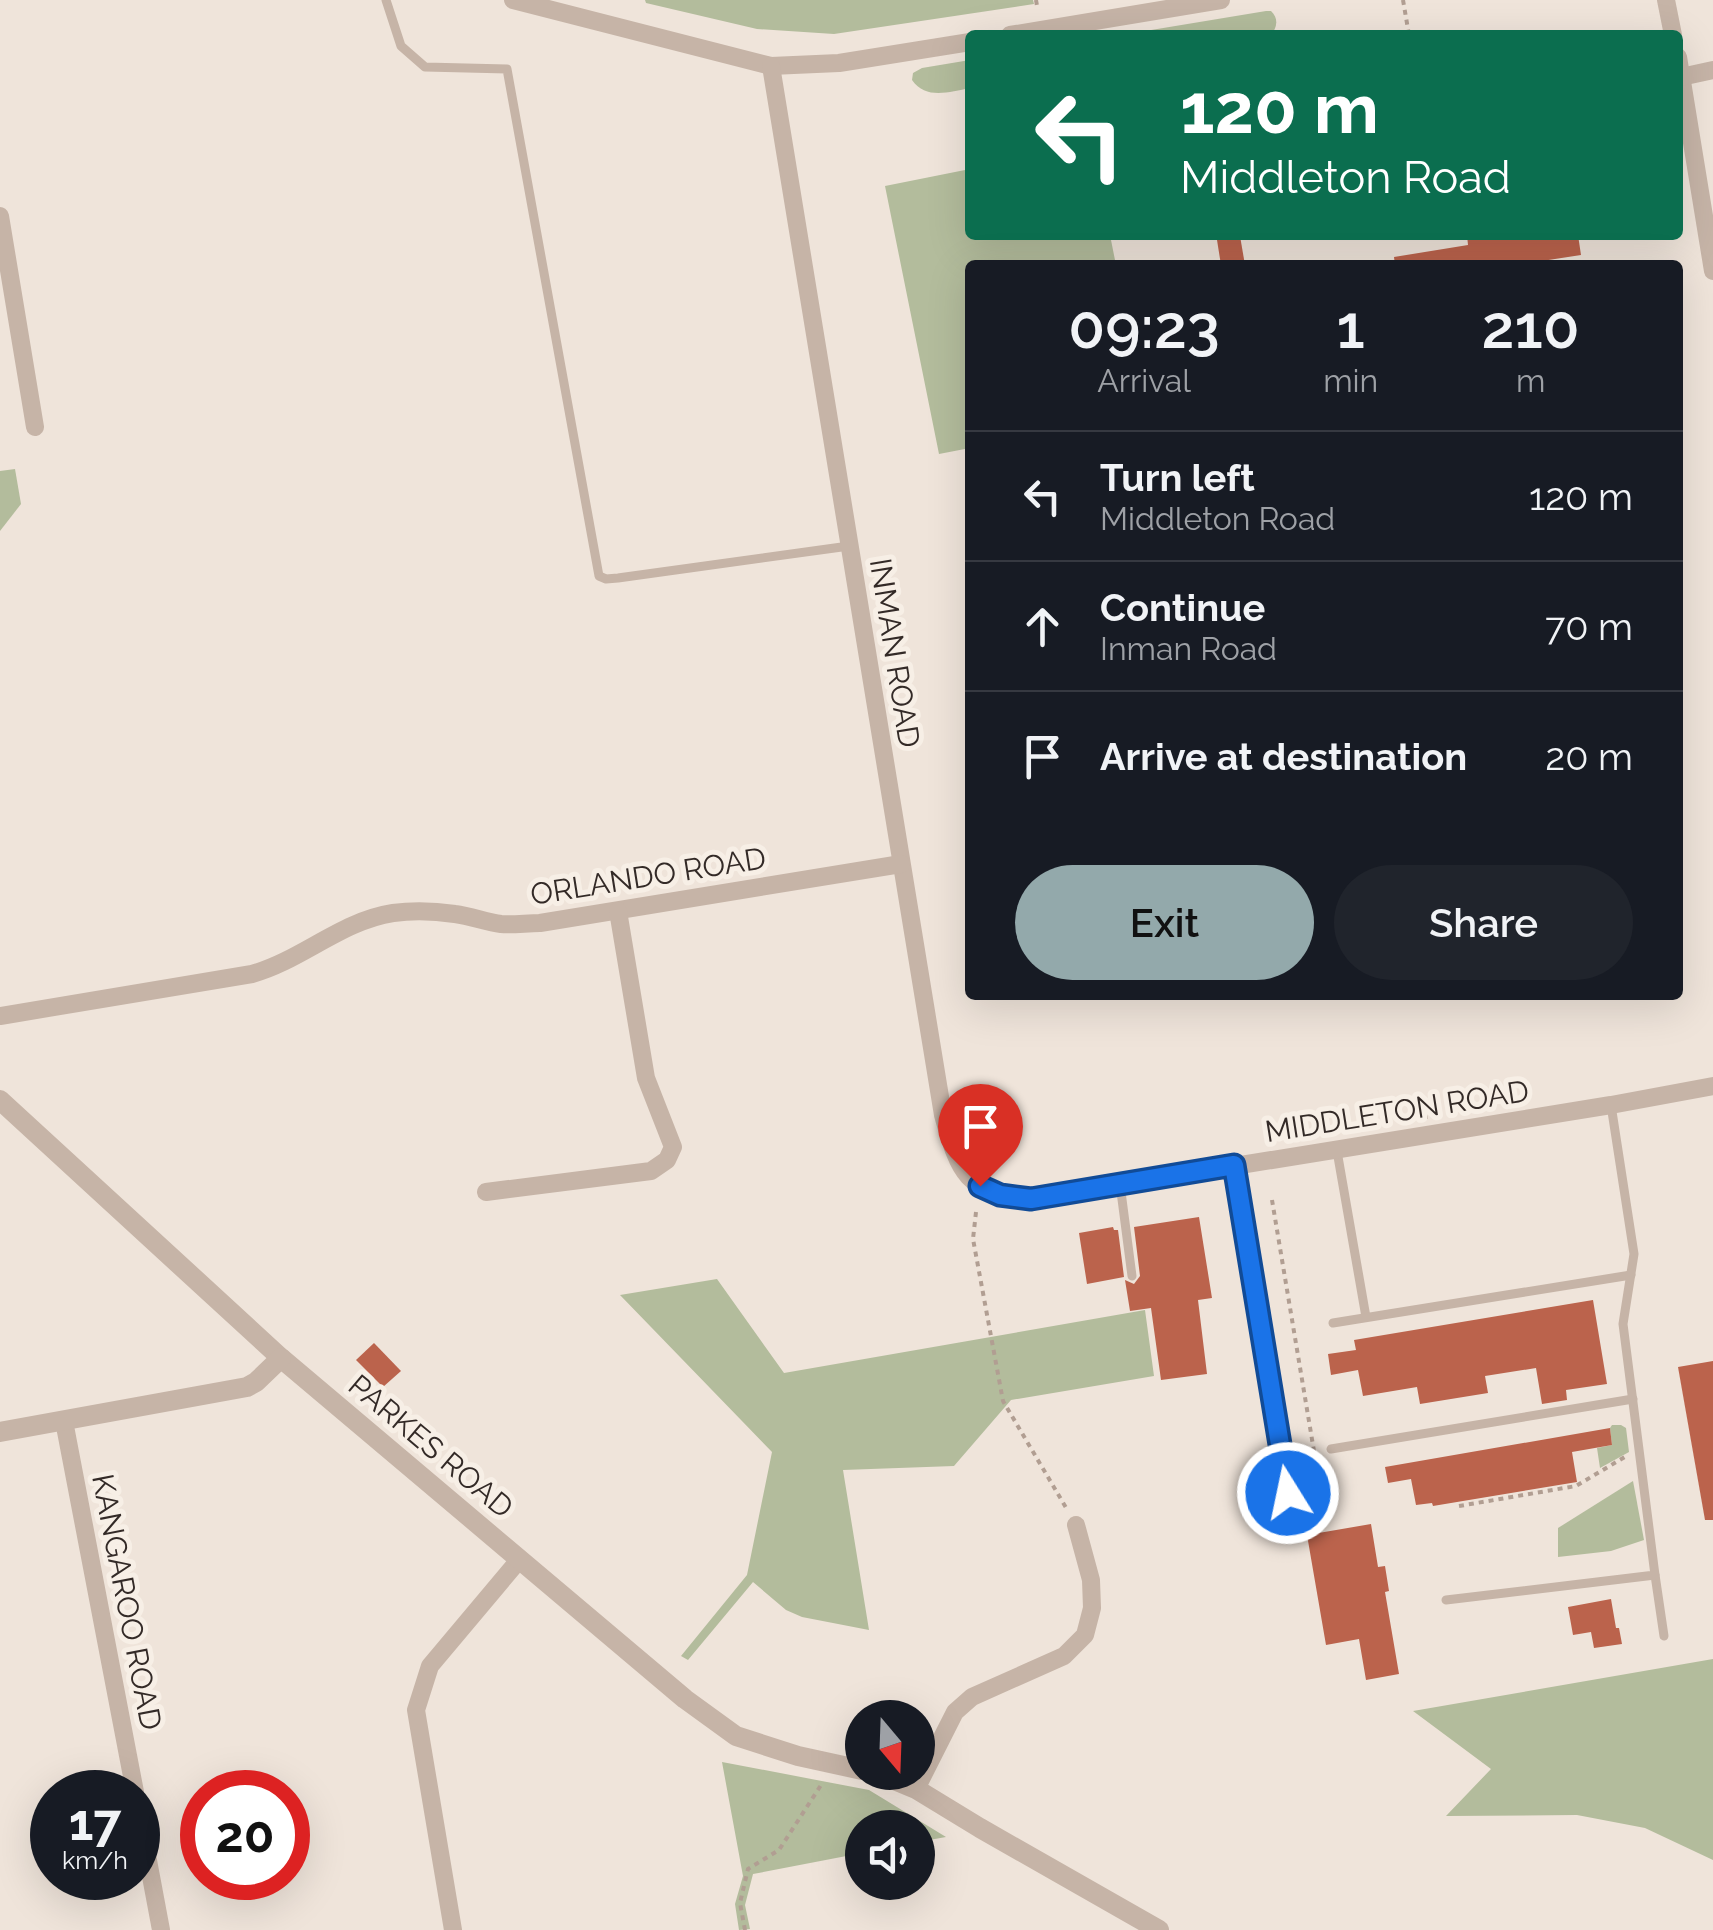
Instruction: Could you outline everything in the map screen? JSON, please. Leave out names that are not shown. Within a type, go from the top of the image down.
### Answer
[{"type":"street","points":[[513,0],[554,5],[771,66],[839,63],[965,43]]},
{"type":"street","points":[[1040,30],[1222,0]]},
{"type":"street","points":[[1666,0],[1672,30]]},
{"type":"street","name":"INMAN ROAD","points":[[771,66],[942,1115],[954,1156],[964,1173],[1000,1195],[1031,1199]]},
{"type":"street","points":[[1683,76],[1713,70]]},
{"type":"street","points":[[1683,88],[1713,270]]},
{"type":"street","points":[[0,216],[35,427]]},
{"type":"street","name":"ORLANDO ROAD","points":[[0,1016],[252,974],[270,969],[341,930],[390,914],[417,911],[502,924],[540,923],[901,864]]},
{"type":"street","points":[[486,1192],[651,1170],[667,1160],[673,1147],[646,1078],[618,911]]},
{"type":"street","name":"MIDDLETON ROAD","points":[[1031,1199],[1713,1086]]},
{"type":"street","name":"PARKES ROAD","points":[[0,1100],[281,1358],[686,1700],[736,1736],[845,1766]]},
{"type":"street","points":[[0,1432],[247,1387],[281,1358]]},
{"type":"street","name":"KANGAROO ROAD","points":[[64,1421],[131,1770]]},
{"type":"street","points":[[935,1751],[955,1712],[972,1697],[1064,1656],[1084,1634],[1092,1608],[1092,1580],[1076,1525]]},
{"type":"street","points":[[453,1930],[416,1710],[430,1666],[519,1560]]},
{"type":"street","points":[[918,1790],[1159,1930]]},
{"type":"street","points":[[155,1900],[161,1930]]},
{"type":"lane","points":[[386,0],[401,46],[424,66],[507,69],[599,576],[618,578],[850,546]]},
{"type":"lane","points":[[1611,1104],[1634,1254],[1624,1324],[1664,1636]]},
{"type":"lane","points":[[1336,1148],[1366,1318]]},
{"type":"lane","points":[[1234,1165],[1298,1531]]},
{"type":"lane","points":[[1120,1184],[1132,1276]]},
{"type":"lane","points":[[1332,1323],[1631,1274]]},
{"type":"lane","points":[[1331,1449],[1633,1399]]},
{"type":"lane","points":[[1446,1600],[1655,1575]]},
{"type":"path","points":[[1403,0],[1408,30]]},
{"type":"path","points":[[1424,1106],[1426,1121]]},
{"type":"path","points":[[1272,1200],[1326,1524],[1298,1531]]},
{"type":"path","points":[[976,1212],[972,1238],[1003,1402],[1076,1525]]},
{"type":"path","points":[[1459,1506],[1576,1486],[1632,1452]]},
{"type":"path","points":[[745,1930],[740,1902],[748,1869],[779,1850],[827,1776]]},
{"type":"green space","points":[[645,0],[1033,0],[1034,4],[834,34],[757,29]]},
{"type":"green space","points":[[1266,11],[1271,11],[1276,20],[1274,30],[1151,30]]},
{"type":"green space","points":[[965,61],[965,89],[924,90],[912,80],[913,73]]},
{"type":"green space","points":[[965,170],[965,240],[1111,240],[1115,260],[965,260],[965,449],[939,454],[885,186]]},
{"type":"green space","points":[[15,469],[21,504],[0,531],[0,471]]},
{"type":"green space","points":[[717,1279],[784,1373],[1145,1310],[1154,1376],[1011,1400],[954,1466],[843,1470],[869,1630],[802,1617],[786,1610],[753,1582],[688,1660],[681,1656],[747,1575],[772,1452],[620,1295]]},
{"type":"green space","points":[[1612,1425],[1626,1428],[1629,1452],[1600,1468],[1597,1448],[1612,1445]]},
{"type":"green space","points":[[1633,1481],[1644,1540],[1611,1551],[1558,1557],[1558,1528]]},
{"type":"green space","points":[[1713,1659],[1713,1860],[1645,1828],[1577,1815],[1446,1816],[1491,1769],[1413,1711]]},
{"type":"green space","points":[[722,1762],[845,1785],[845,1790],[869,1790],[902,1810],[845,1810],[845,1856],[753,1874],[745,1905],[750,1929],[739,1930],[735,1904],[743,1876]]},
{"type":"building","points":[[1217,240],[1241,240],[1244,260],[1220,260]]},
{"type":"building","points":[[1468,240],[1579,240],[1581,255],[1548,260],[1394,260],[1394,257],[1468,245]]},
{"type":"building","points":[[1199,1217],[1212,1298],[1198,1300],[1207,1374],[1161,1380],[1151,1308],[1130,1311],[1125,1280],[1134,1284],[1140,1276],[1134,1227]]},
{"type":"building","points":[[1113,1227],[1118,1230],[1124,1277],[1087,1284],[1079,1233]]},
{"type":"building","points":[[1593,1300],[1607,1384],[1566,1390],[1567,1400],[1542,1404],[1536,1368],[1485,1376],[1488,1393],[1420,1404],[1417,1387],[1363,1396],[1358,1370],[1331,1375],[1328,1354],[1356,1350],[1354,1340]]},
{"type":"building","points":[[374,1343],[401,1371],[383,1387],[356,1360]]},
{"type":"building","points":[[1713,1361],[1713,1520],[1705,1520],[1678,1367]]},
{"type":"building","points":[[1610,1428],[1612,1445],[1572,1452],[1577,1482],[1433,1506],[1416,1505],[1411,1479],[1388,1483],[1385,1467]]},
{"type":"building","points":[[1371,1524],[1378,1567],[1385,1566],[1389,1591],[1385,1592],[1399,1674],[1366,1680],[1359,1639],[1326,1645],[1307,1535]]},
{"type":"building","points":[[1611,1599],[1622,1644],[1594,1648],[1591,1632],[1573,1635],[1568,1607]]},
{"type":"route","points":[[980,1186],[1000,1195],[1031,1199],[1234,1165],[1288,1493]]}]
